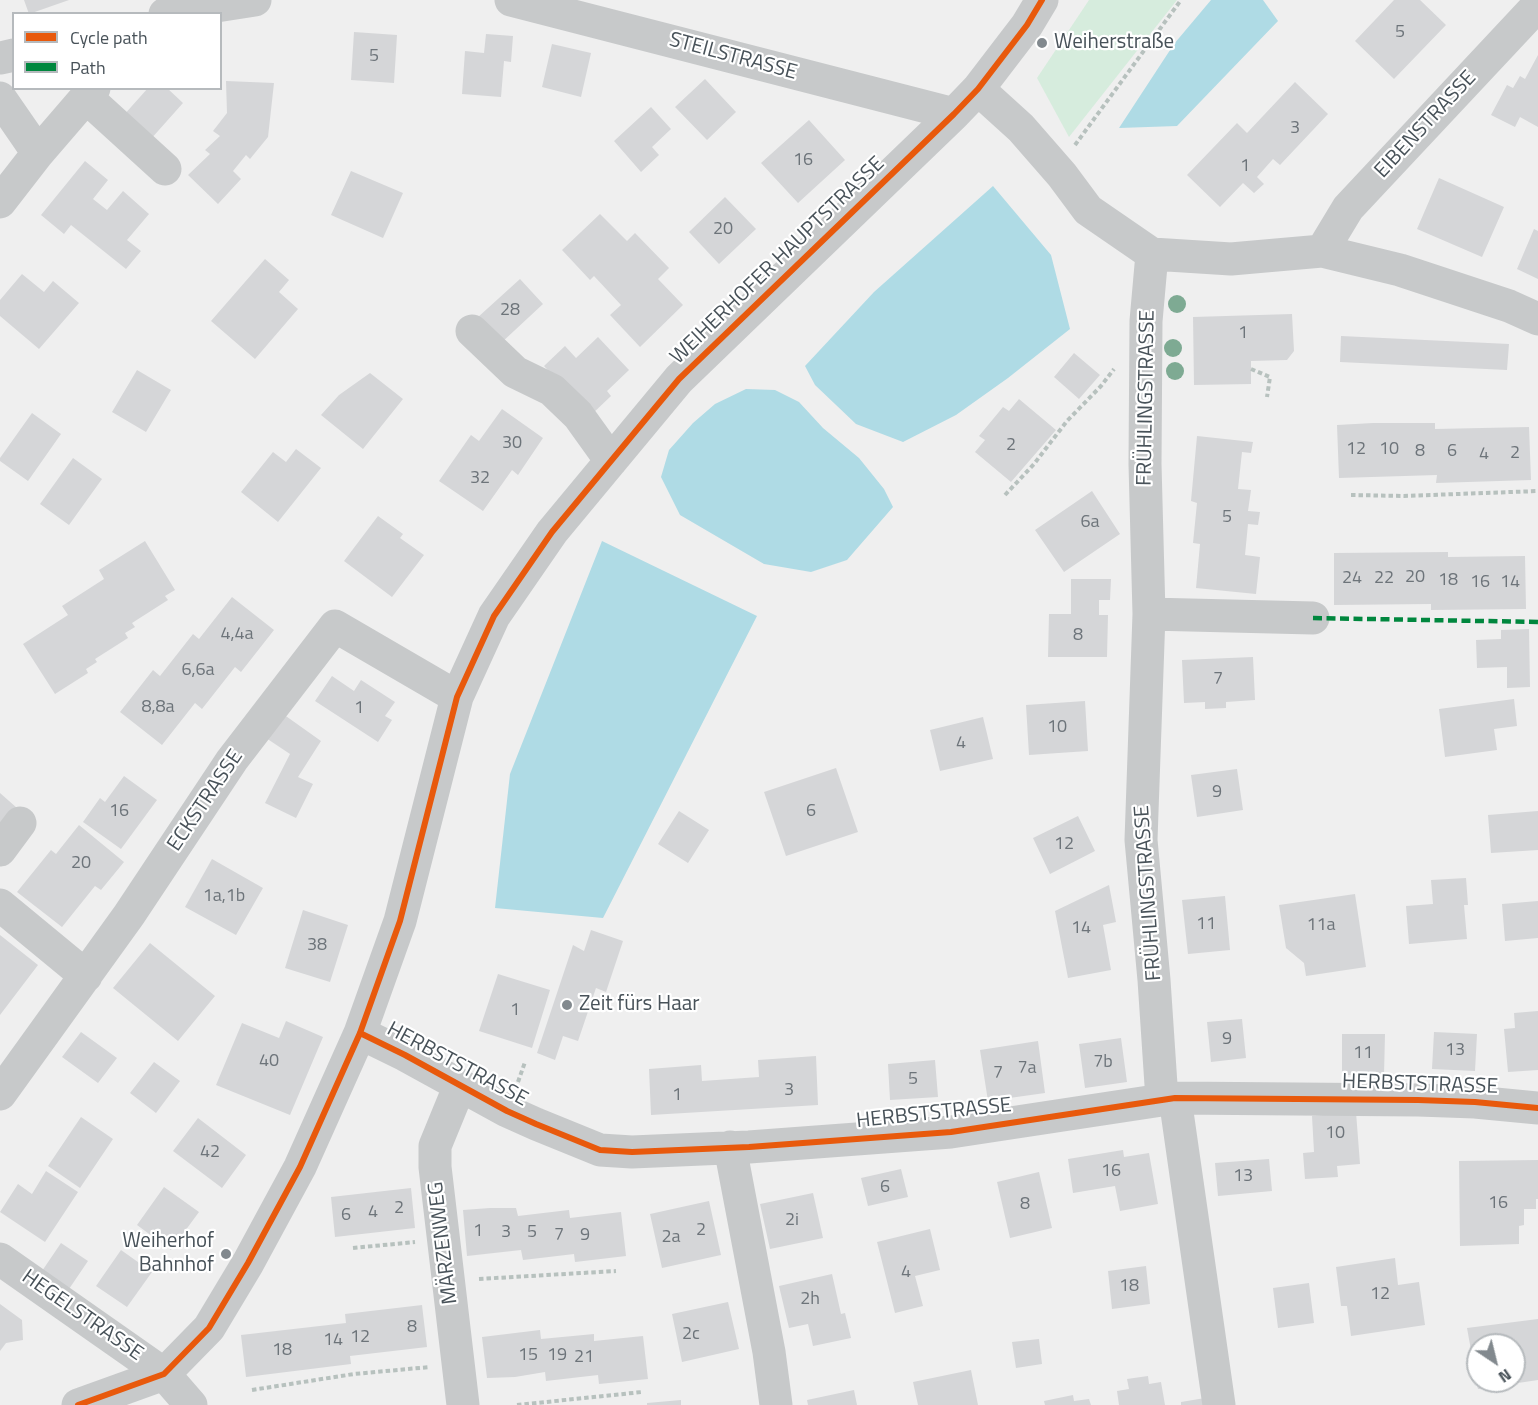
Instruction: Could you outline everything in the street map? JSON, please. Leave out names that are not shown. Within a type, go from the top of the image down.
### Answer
[{"type":"street","points":[[178,12],[255,0]]},
{"type":"street","name":"STEILSTRASSE","points":[[511,0],[954,114]]},
{"type":"street","name":"WEIHERHOFER HAUPTSTRASSE","points":[[78,1405],[164,1374],[209,1328],[248,1263],[300,1167],[360,1033],[400,921],[457,697],[495,616],[552,532],[679,379],[978,89],[1027,25],[1042,0]]},
{"type":"street","name":"EIBENSTRASSE","points":[[1322,251],[1348,208],[1538,5]]},
{"type":"street","points":[[978,89],[1021,128],[1062,175],[1088,210],[1152,254],[1231,259],[1322,251],[1400,270],[1509,306],[1538,319]]},
{"type":"street","points":[[0,202],[38,153],[91,93],[165,168]]},
{"type":"street","points":[[0,98],[38,153]]},
{"type":"street","name":"FRÜHLINGSTRASSE","points":[[1152,254],[1146,321],[1149,614],[1141,840],[1154,980],[1169,1099],[1219,1405]]},
{"type":"street","points":[[472,331],[515,372],[552,390],[578,415],[611,461]]},
{"type":"street","points":[[1149,614],[1313,618]]},
{"type":"street","name":"ECKSTRASSE","points":[[0,1094],[129,915],[232,760],[335,626],[457,697]]},
{"type":"street","points":[[0,850],[20,823]]},
{"type":"street","points":[[0,906],[86,976]]},
{"type":"street","name":"HERBSTSTRASSE","points":[[360,1033],[507,1111],[600,1150],[632,1152],[730,1148],[951,1131],[1169,1099],[1418,1100],[1538,1108]]},
{"type":"street","name":"MÄRZENWEG","points":[[460,1085],[435,1146],[435,1167],[463,1405]]},
{"type":"street","points":[[730,1148],[769,1352],[776,1405]]},
{"type":"street","name":"HEGELSTRASSE","points":[[0,1259],[164,1374],[191,1405]]},
{"type":"path","points":[[1062,175],[1074,146],[1180,0]]},
{"type":"path","points":[[1005,495],[1034,464],[1067,421],[1101,386],[1118,362]]},
{"type":"path","points":[[1251,369],[1270,376],[1267,397]]},
{"type":"path","points":[[1351,495],[1404,496],[1538,491]]},
{"type":"path","points":[[353,1248],[443,1239]]},
{"type":"path","points":[[448,1281],[616,1271]]},
{"type":"path","points":[[252,1390],[354,1374],[458,1365]]},
{"type":"path","points":[[517,1405],[642,1392]]},
{"type":"green space","points":[[1089,0],[1177,0],[1069,137],[1037,78]]},
{"type":"water","points":[[1211,0],[1263,0],[1278,21],[1177,126],[1119,128],[1174,44]]},
{"type":"water","points":[[993,186],[1051,255],[1070,329],[956,415],[903,442],[856,424],[815,385],[805,366],[874,292]]},
{"type":"water","points":[[746,389],[775,390],[799,402],[823,428],[859,458],[884,489],[893,507],[847,560],[811,572],[764,564],[680,515],[661,477],[669,450],[693,423],[715,404]]},
{"type":"water","points":[[602,541],[757,616],[603,918],[495,908],[510,774]]},
{"type":"building","points":[[24,0],[69,0],[35,12],[28,12]]},
{"type":"building","points":[[1394,0],[1420,0],[1446,25],[1394,79],[1355,41]]},
{"type":"building","points":[[354,32],[397,35],[394,83],[351,80]]},
{"type":"building","points":[[486,34],[513,36],[511,62],[504,61],[501,97],[462,94],[465,51],[484,53]]},
{"type":"building","points":[[552,44],[591,53],[581,97],[542,87]]},
{"type":"building","points":[[1538,55],[1538,127],[1520,117],[1515,127],[1491,115],[1507,85],[1513,88],[1520,76],[1525,79]]},
{"type":"building","points":[[705,79],[736,112],[707,140],[675,107]]},
{"type":"building","points":[[226,81],[274,83],[268,137],[250,159],[246,155],[233,171],[241,179],[218,204],[188,175],[210,154],[205,150],[220,136],[213,131],[227,113]]},
{"type":"building","points":[[1295,82],[1328,114],[1280,165],[1273,159],[1257,177],[1264,184],[1254,193],[1243,183],[1220,207],[1187,175],[1237,123],[1247,133]]},
{"type":"building","points":[[146,90],[169,90],[183,103],[150,140],[123,116]]},
{"type":"building","points":[[651,107],[671,129],[652,147],[659,155],[641,172],[614,141]]},
{"type":"building","points":[[809,120],[845,160],[798,203],[761,163]]},
{"type":"building","points":[[85,161],[108,180],[93,199],[107,210],[123,191],[149,214],[127,240],[141,251],[126,269],[71,225],[64,234],[41,215]]},
{"type":"building","points":[[351,171],[403,193],[383,238],[331,215]]},
{"type":"building","points":[[1439,178],[1504,207],[1482,257],[1417,229]]},
{"type":"building","points":[[725,197],[756,229],[719,264],[689,232]]},
{"type":"building","points":[[600,214],[627,241],[635,233],[669,268],[658,279],[683,305],[640,347],[610,315],[621,305],[594,276],[590,280],[562,250]]},
{"type":"building","points":[[1534,229],[1538,231],[1538,279],[1517,269]]},
{"type":"building","points":[[265,259],[289,280],[279,292],[298,309],[255,359],[211,321]]},
{"type":"building","points":[[22,274],[44,292],[53,281],[79,303],[39,349],[0,316],[0,300]]},
{"type":"building","points":[[520,279],[543,304],[500,344],[477,318]]},
{"type":"building","points":[[1292,314],[1294,351],[1287,360],[1251,361],[1251,384],[1194,385],[1193,317]]},
{"type":"building","points":[[1341,336],[1509,344],[1507,370],[1340,362]]},
{"type":"building","points":[[598,337],[629,370],[607,391],[611,396],[590,416],[544,366],[565,346],[576,358]]},
{"type":"building","points":[[1074,353],[1100,375],[1079,399],[1054,377]]},
{"type":"building","points":[[137,370],[171,390],[146,432],[112,412]]},
{"type":"building","points":[[370,373],[403,399],[363,449],[321,415],[339,395]]},
{"type":"building","points":[[1019,399],[1056,430],[1011,482],[975,452],[985,440],[979,436],[1003,407],[1009,411]]},
{"type":"building","points":[[502,409],[543,438],[518,475],[512,470],[483,511],[439,481],[471,435],[479,441]]},
{"type":"building","points":[[32,413],[61,434],[28,481],[0,461],[0,458]]},
{"type":"building","points":[[1435,423],[1435,429],[1529,427],[1531,480],[1436,483],[1437,475],[1339,478],[1337,425]]},
{"type":"building","points":[[1197,436],[1253,442],[1251,453],[1242,452],[1238,489],[1251,490],[1248,511],[1260,512],[1258,525],[1248,524],[1245,555],[1260,557],[1256,594],[1196,588],[1200,544],[1193,543],[1197,503],[1191,501]]},
{"type":"building","points":[[296,449],[321,468],[278,522],[241,492],[273,452],[286,462]]},
{"type":"building","points":[[73,458],[102,479],[69,525],[40,504]]},
{"type":"building","points":[[1092,491],[1120,534],[1064,572],[1035,530]]},
{"type":"building","points":[[378,516],[403,534],[400,538],[424,555],[392,597],[344,561]]},
{"type":"building","points":[[145,541],[175,590],[165,596],[168,600],[132,623],[135,627],[125,633],[128,638],[95,659],[97,662],[86,669],[88,673],[55,694],[23,644],[68,615],[62,606],[104,579],[99,570]]},
{"type":"building","points":[[1448,552],[1448,557],[1525,556],[1526,609],[1431,610],[1431,604],[1334,605],[1334,553]]},
{"type":"building","points":[[1071,579],[1111,579],[1110,600],[1099,600],[1099,615],[1108,615],[1107,657],[1048,657],[1049,614],[1071,614]]},
{"type":"building","points":[[232,597],[274,630],[241,672],[235,667],[202,709],[195,703],[162,745],[120,712],[153,670],[160,676],[193,634],[199,639]]},
{"type":"building","points":[[1529,629],[1530,687],[1507,688],[1507,667],[1477,668],[1476,640],[1501,639],[1501,630]]},
{"type":"building","points":[[1253,657],[1255,700],[1226,702],[1226,708],[1205,709],[1205,702],[1184,703],[1182,660]]},
{"type":"building","points":[[332,676],[354,691],[361,680],[395,702],[385,716],[392,720],[378,742],[315,701]]},
{"type":"building","points":[[1514,699],[1517,726],[1494,729],[1497,750],[1445,757],[1439,709]]},
{"type":"building","points":[[1085,701],[1088,751],[1029,755],[1026,705]]},
{"type":"building","points":[[283,714],[321,741],[298,777],[313,784],[296,818],[265,803],[290,754],[266,738]]},
{"type":"building","points":[[983,717],[993,759],[940,771],[930,730]]},
{"type":"building","points":[[836,768],[858,832],[786,856],[764,792]]},
{"type":"building","points":[[1237,769],[1243,810],[1197,817],[1191,775]]},
{"type":"building","points":[[124,776],[157,800],[121,849],[83,822],[100,798],[105,802]]},
{"type":"building","points":[[0,793],[17,808],[0,826]]},
{"type":"building","points":[[679,811],[709,830],[688,863],[658,844]]},
{"type":"building","points":[[1538,811],[1538,850],[1491,853],[1488,815]]},
{"type":"building","points":[[1078,816],[1095,851],[1050,874],[1033,838]]},
{"type":"building","points":[[79,825],[124,862],[101,890],[95,886],[62,927],[17,892],[51,850],[56,854]]},
{"type":"building","points":[[212,859],[263,888],[236,935],[185,907]]},
{"type":"building","points":[[1466,878],[1468,905],[1464,905],[1467,939],[1409,944],[1406,906],[1433,904],[1431,880]]},
{"type":"building","points":[[1109,885],[1116,922],[1103,925],[1111,970],[1068,978],[1055,911]]},
{"type":"building","points":[[1355,894],[1366,967],[1306,976],[1304,963],[1286,948],[1279,905]]},
{"type":"building","points":[[1225,896],[1230,950],[1188,954],[1182,900]]},
{"type":"building","points":[[1538,901],[1538,938],[1505,941],[1502,904]]},
{"type":"building","points":[[303,910],[348,925],[330,982],[285,968]]},
{"type":"building","points":[[591,930],[623,941],[606,992],[596,988],[578,1041],[563,1036],[555,1060],[537,1053],[573,945],[584,951]]},
{"type":"building","points":[[0,935],[38,965],[0,1015]]},
{"type":"building","points":[[150,943],[215,996],[178,1041],[113,988]]},
{"type":"building","points":[[498,974],[550,990],[532,1048],[479,1031]]},
{"type":"building","points":[[1538,1011],[1538,1070],[1508,1072],[1504,1029],[1515,1028],[1514,1013]]},
{"type":"building","points":[[1242,1019],[1246,1058],[1211,1062],[1207,1022]]},
{"type":"building","points":[[286,1021],[323,1037],[290,1115],[216,1085],[242,1023],[279,1038]]},
{"type":"building","points":[[81,1032],[117,1058],[98,1083],[62,1057]]},
{"type":"building","points":[[1434,1032],[1477,1034],[1475,1071],[1432,1069]]},
{"type":"building","points":[[1342,1034],[1385,1034],[1384,1075],[1342,1075]]},
{"type":"building","points":[[1121,1038],[1127,1082],[1085,1088],[1079,1044]]},
{"type":"building","points":[[1038,1041],[1045,1093],[988,1101],[980,1050]]},
{"type":"building","points":[[816,1056],[818,1105],[651,1115],[649,1069],[701,1065],[702,1081],[759,1077],[758,1060]]},
{"type":"building","points":[[935,1060],[938,1097],[890,1100],[888,1064]]},
{"type":"building","points":[[154,1062],[180,1081],[156,1113],[130,1093]]},
{"type":"building","points":[[1356,1112],[1360,1164],[1337,1166],[1338,1177],[1305,1179],[1303,1153],[1314,1152],[1312,1116]]},
{"type":"building","points":[[81,1117],[113,1139],[80,1188],[48,1166]]},
{"type":"building","points":[[198,1118],[246,1155],[222,1188],[173,1151]]},
{"type":"building","points":[[1123,1150],[1124,1157],[1149,1153],[1158,1204],[1120,1211],[1115,1186],[1073,1193],[1068,1159]]},
{"type":"building","points":[[1269,1159],[1272,1191],[1218,1196],[1215,1163]]},
{"type":"building","points":[[1538,1160],[1536,1209],[1524,1209],[1524,1225],[1519,1226],[1519,1244],[1460,1246],[1459,1161]]},
{"type":"building","points":[[901,1169],[908,1197],[868,1206],[861,1178]]},
{"type":"building","points":[[46,1171],[78,1192],[45,1242],[0,1212],[18,1184],[32,1194]]},
{"type":"building","points":[[1039,1172],[1052,1228],[1010,1238],[997,1182]]},
{"type":"building","points":[[164,1187],[199,1212],[171,1250],[137,1225]]},
{"type":"building","points":[[411,1188],[415,1228],[335,1237],[331,1197]]},
{"type":"building","points":[[813,1193],[823,1238],[770,1249],[760,1204]]},
{"type":"building","points":[[709,1201],[721,1255],[662,1268],[650,1214]]},
{"type":"building","points":[[516,1208],[518,1216],[569,1210],[570,1218],[621,1212],[626,1256],[575,1262],[574,1254],[523,1260],[521,1250],[467,1256],[463,1210]]},
{"type":"building","points":[[930,1229],[940,1270],[915,1276],[923,1306],[895,1313],[877,1242]]},
{"type":"building","points":[[61,1243],[88,1261],[69,1289],[42,1271]]},
{"type":"building","points":[[121,1250],[152,1272],[127,1307],[96,1286]]},
{"type":"building","points":[[1395,1258],[1398,1285],[1419,1282],[1425,1325],[1351,1336],[1347,1306],[1341,1306],[1336,1267]]},
{"type":"building","points":[[1146,1266],[1150,1304],[1112,1309],[1108,1271]]},
{"type":"building","points":[[832,1274],[841,1314],[845,1313],[851,1338],[813,1346],[808,1324],[789,1328],[779,1286]]},
{"type":"building","points":[[1309,1283],[1314,1323],[1278,1328],[1273,1288]]},
{"type":"building","points":[[728,1302],[739,1349],[682,1362],[672,1314]]},
{"type":"building","points":[[0,1304],[22,1320],[23,1340],[6,1343],[0,1351]]},
{"type":"building","points":[[422,1305],[427,1347],[350,1356],[351,1364],[246,1377],[241,1335],[346,1323],[345,1314]]},
{"type":"building","points":[[1538,1319],[1538,1380],[1526,1382],[1526,1333],[1468,1333],[1467,1328]]},
{"type":"building","points":[[540,1330],[541,1339],[594,1334],[594,1341],[643,1336],[648,1379],[599,1384],[598,1375],[546,1381],[545,1372],[515,1377],[487,1378],[482,1337]]},
{"type":"building","points":[[1039,1339],[1042,1364],[1016,1368],[1012,1342]]},
{"type":"building","points":[[971,1370],[978,1405],[918,1405],[913,1382]]},
{"type":"building","points":[[1148,1376],[1149,1384],[1161,1382],[1165,1405],[1119,1405],[1117,1391],[1129,1389],[1127,1379]]},
{"type":"building","points":[[854,1390],[857,1405],[808,1405],[807,1400]]},
{"type":"building","points":[[1073,1395],[1074,1401],[1089,1399],[1091,1405],[1045,1405],[1044,1401]]},
{"type":"building","points":[[1205,1398],[1207,1405],[1181,1405],[1181,1402]]},
{"type":"building","points":[[681,1400],[681,1405],[647,1405],[647,1403]]},
{"type":"marked path","points":[[1313,618],[1538,622]]},
{"type":"cycle path","points":[[78,1405],[164,1374],[209,1328],[248,1263],[300,1167],[360,1033],[400,921],[457,697],[494,616],[552,532],[679,379],[978,89],[1027,25],[1042,0]]},
{"type":"cycle path","points":[[360,1033],[507,1111],[600,1150],[632,1152],[749,1147],[951,1132],[1175,1098],[1418,1100],[1538,1108]]},
{"type":"place","name":"Weiherstraße","points":[[1042,43]]},
{"type":"place","name":"Zeit fürs Haar","points":[[567,1005]]},
{"type":"place","name":"Weiherhof Bahnhof","points":[[226,1254]]}]
